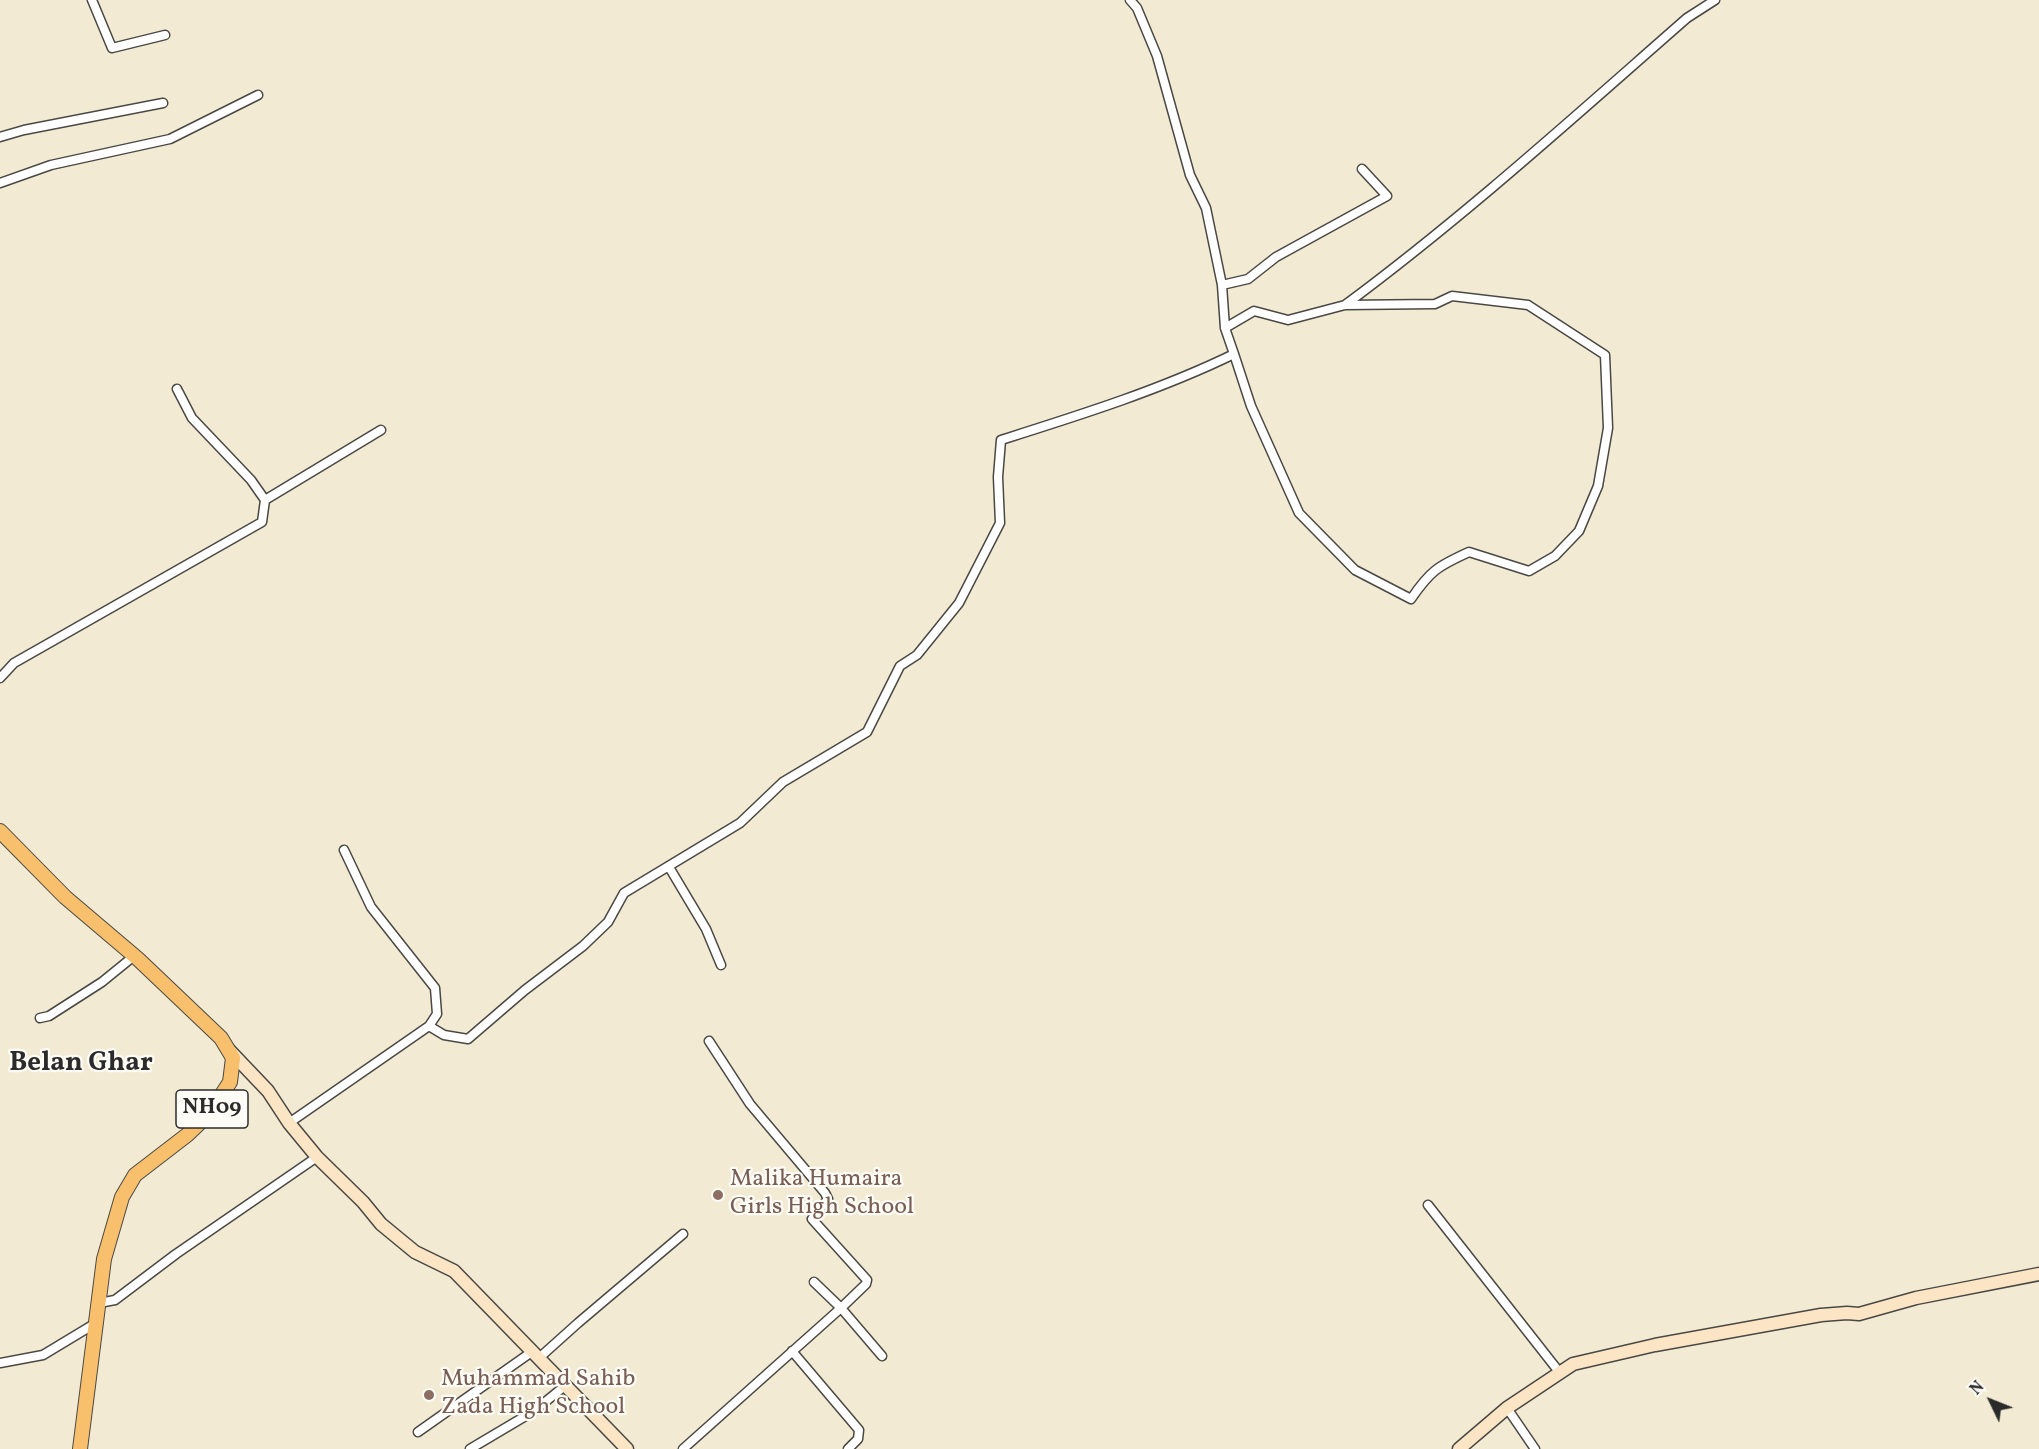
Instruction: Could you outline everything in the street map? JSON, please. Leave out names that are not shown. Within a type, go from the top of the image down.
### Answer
[{"type":"main road","points":[[0,831],[65,897],[134,956],[221,1038],[227,1048]]},
{"type":"main road","name":"NH09","points":[[80,1449],[104,1259],[122,1197],[135,1175],[187,1135],[210,1113],[230,1082],[233,1058],[227,1048]]},
{"type":"street","points":[[92,0],[112,48],[165,35]]},
{"type":"street","points":[[1130,0],[1137,8],[1157,56],[1190,175],[1206,208],[1222,285],[1225,328],[1251,406],[1299,513],[1355,570],[1411,599],[1423,582],[1440,565],[1469,552],[1529,571],[1555,556],[1579,531],[1598,486],[1608,428],[1605,356],[1528,305],[1452,296],[1435,304],[1345,305],[1288,320],[1254,311],[1225,328]]},
{"type":"street","points":[[1345,305],[1404,261],[1503,180],[1687,18],[1715,0]]},
{"type":"street","points":[[0,183],[51,165],[170,139],[258,95]]},
{"type":"street","points":[[0,137],[24,130],[163,103]]},
{"type":"street","points":[[1222,285],[1248,279],[1276,257],[1387,196],[1362,169]]},
{"type":"street","points":[[429,1026],[444,1035],[468,1039],[525,990],[583,946],[608,921],[624,893],[740,823],[783,782],[867,732],[900,666],[916,655],[959,603],[1000,523],[998,477],[1001,440],[1076,417],[1184,377],[1234,354]]},
{"type":"street","points":[[0,678],[14,663],[262,522],[265,500],[251,480],[192,418],[177,389]]},
{"type":"street","points":[[265,500],[381,430]]},
{"type":"street","points":[[289,1123],[429,1026],[437,1014],[435,988],[371,907],[344,850]]},
{"type":"street","points":[[669,867],[706,929],[721,965]]},
{"type":"street","points":[[40,1018],[49,1016],[102,982],[134,956]]},
{"type":"street","points":[[683,1449],[841,1308],[866,1284],[867,1280],[812,1219],[828,1199],[750,1104],[709,1041]]},
{"type":"street","points":[[227,1048],[268,1091],[289,1123],[317,1157],[363,1202],[381,1224],[415,1252],[454,1271],[566,1385],[622,1447]]},
{"type":"street","points":[[99,1303],[115,1300],[176,1254],[317,1157]]},
{"type":"street","points":[[1428,1205],[1560,1373]]},
{"type":"street","points":[[418,1432],[536,1354],[578,1323],[683,1234]]},
{"type":"street","points":[[1459,1449],[1507,1408],[1573,1365],[1655,1345],[1821,1314],[1859,1314],[1916,1298],[2039,1274]]},
{"type":"street","points":[[814,1282],[841,1308],[882,1356]]},
{"type":"street","points":[[0,1363],[42,1355],[96,1323]]},
{"type":"street","points":[[792,1351],[859,1430],[858,1439],[848,1449]]},
{"type":"street","points":[[470,1449],[534,1411],[566,1385]]},
{"type":"street","points":[[1507,1408],[1535,1449]]},
{"type":"place","name":"Malika Humaira Girls High School","points":[[718,1195]]},
{"type":"place","name":"Muhammad Sahib Zada High School","points":[[429,1395]]},
{"type":"district","name":"Belan Ghar","points":[[81,1065]]}]
